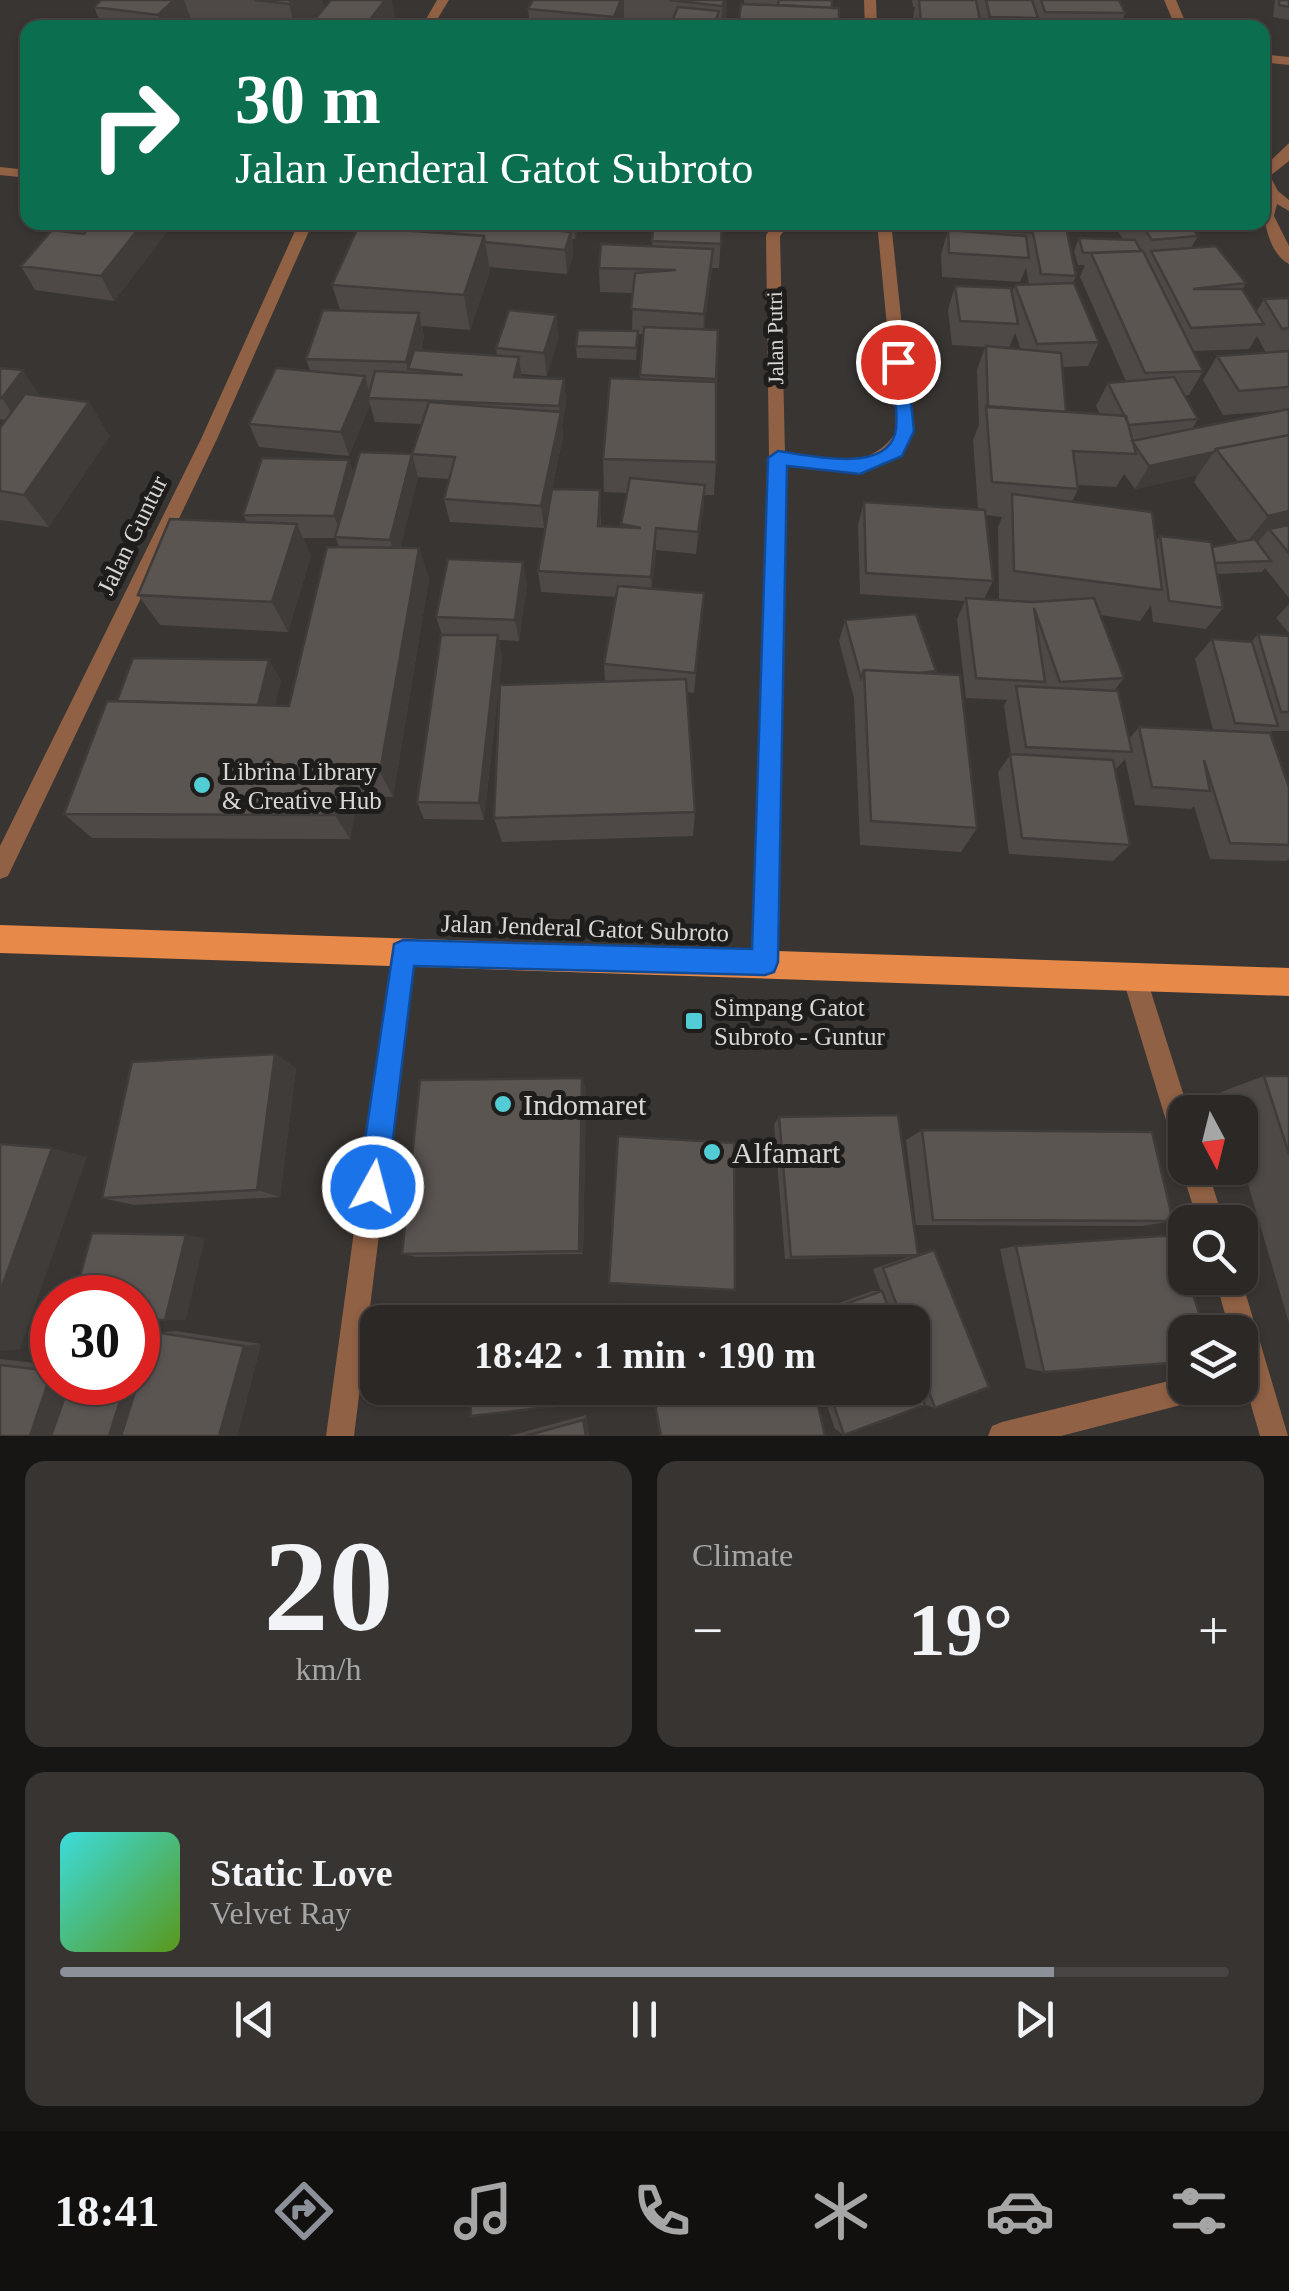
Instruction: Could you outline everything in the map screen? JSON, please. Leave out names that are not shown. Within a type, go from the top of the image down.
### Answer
[{"type":"main road","name":"Jalan Jenderal Gatot Subroto","points":[[0,939],[1289,982]]},
{"type":"street","points":[[1270,169],[1284,159],[1289,147]]},
{"type":"street","points":[[1270,189],[1289,207]]},
{"type":"street","points":[[1270,202],[1272,193]]},
{"type":"street","points":[[1270,222],[1289,260]]},
{"type":"street","name":"Jalan Guntur","points":[[0,869],[209,439],[302,230]]},
{"type":"street","name":"Jalan Putri","points":[[765,962],[778,458],[773,236],[778,230]]},
{"type":"street","points":[[778,458],[860,468],[896,451],[905,431],[885,230]]},
{"type":"street","points":[[340,1436],[403,953]]},
{"type":"street","points":[[1134,976],[1171,1095]]},
{"type":"street","points":[[1002,1436],[1168,1395]]},
{"type":"street","points":[[1258,1398],[1274,1436]]},
{"type":"building","points":[[101,0],[174,0],[158,15],[94,7]]},
{"type":"building","points":[[255,0],[292,0],[289,4]]},
{"type":"building","points":[[331,0],[385,0],[370,20],[314,20]]},
{"type":"building","points":[[533,0],[621,0],[614,17],[528,9]]},
{"type":"building","points":[[669,0],[725,0],[722,6]]},
{"type":"building","points":[[779,0],[832,0],[832,8],[778,5]]},
{"type":"building","points":[[919,0],[976,0],[980,20],[921,20]]},
{"type":"building","points":[[986,0],[1032,0],[1038,18],[990,17]]},
{"type":"building","points":[[1041,0],[1119,0],[1125,13],[1045,12]]},
{"type":"building","points":[[741,4],[839,8],[839,20],[739,20]]},
{"type":"building","points":[[678,7],[719,11],[716,20],[672,20]]},
{"type":"building","points":[[52,230],[84,234],[87,230],[138,230],[101,276],[21,266]]},
{"type":"building","points":[[357,230],[484,236],[464,295],[332,285]]},
{"type":"building","points":[[653,230],[722,230],[721,244],[652,241]]},
{"type":"building","points":[[948,230],[1026,236],[1029,258],[949,253]]},
{"type":"building","points":[[990,230],[1067,230],[1076,276],[1041,274],[1033,233]]},
{"type":"building","points":[[1145,230],[1194,230],[1198,236],[1152,240]]},
{"type":"building","points":[[571,232],[565,250],[485,242],[484,236],[446,233]]},
{"type":"building","points":[[1079,238],[1135,240],[1141,251],[1083,253]]},
{"type":"building","points":[[601,244],[713,249],[704,314],[631,309],[635,273],[676,270],[599,268]]},
{"type":"building","points":[[1216,246],[1246,283],[1193,289],[1242,289],[1264,324],[1191,328],[1151,251]]},
{"type":"building","points":[[1143,251],[1203,371],[1145,373],[1091,253]]},
{"type":"building","points":[[1074,283],[1099,342],[1037,344],[1015,285]]},
{"type":"building","points":[[955,286],[1011,288],[1018,324],[960,321]]},
{"type":"building","points":[[1289,298],[1289,328],[1282,329],[1264,299]]},
{"type":"building","points":[[323,310],[419,313],[406,362],[306,359]]},
{"type":"building","points":[[509,310],[556,315],[544,353],[496,348]]},
{"type":"building","points":[[644,327],[718,330],[716,379],[640,375]]},
{"type":"building","points":[[578,330],[638,331],[636,348],[576,346]]},
{"type":"building","points":[[986,346],[1061,353],[1066,412],[988,407]]},
{"type":"building","points":[[414,350],[519,357],[514,377],[564,379],[559,406],[368,398],[375,371],[463,375],[408,369]]},
{"type":"building","points":[[1289,351],[1289,387],[1239,391],[1217,356]]},
{"type":"building","points":[[0,368],[23,370],[2,398],[0,398]]},
{"type":"building","points":[[276,368],[365,376],[341,432],[249,424]]},
{"type":"building","points":[[1174,377],[1198,419],[1129,425],[1108,383]]},
{"type":"building","points":[[610,378],[716,382],[716,462],[603,459]]},
{"type":"building","points":[[25,394],[89,402],[24,495],[0,491],[0,428]]},
{"type":"building","points":[[429,402],[561,412],[541,506],[444,499],[455,457],[412,454]]},
{"type":"building","points":[[986,406],[1126,416],[1136,454],[1073,451],[1078,489],[992,482]]},
{"type":"building","points":[[1289,409],[1289,435],[1149,466],[1132,441]]},
{"type":"building","points":[[1289,435],[1289,511],[1268,516],[1216,449]]},
{"type":"building","points":[[360,452],[412,454],[390,540],[335,537]]},
{"type":"building","points":[[262,458],[349,460],[334,516],[243,515]]},
{"type":"building","points":[[630,478],[705,485],[698,532],[656,528],[651,577],[538,571],[552,489],[600,490],[598,526],[641,528],[621,524]]},
{"type":"building","points":[[1012,494],[1152,512],[1162,590],[1014,571]]},
{"type":"building","points":[[864,502],[985,510],[993,581],[866,573]]},
{"type":"building","points":[[170,519],[297,524],[272,602],[138,595]]},
{"type":"building","points":[[1289,525],[1289,553],[1269,529]]},
{"type":"building","points":[[1160,536],[1211,542],[1223,608],[1169,601]]},
{"type":"building","points":[[1255,539],[1271,561],[1215,563],[1212,547]]},
{"type":"building","points":[[327,547],[419,548],[380,772],[343,771],[335,815],[64,814],[107,701],[289,706]]},
{"type":"building","points":[[448,559],[523,562],[515,620],[436,617]]},
{"type":"building","points":[[618,586],[704,593],[695,673],[604,664]]},
{"type":"building","points":[[966,598],[1032,602],[1094,598],[1124,678],[1060,682],[1034,608],[1045,682],[976,678]]},
{"type":"building","points":[[916,614],[936,671],[864,670],[861,678],[845,620]]},
{"type":"building","points":[[1258,634],[1289,636],[1289,712],[1281,712]]},
{"type":"building","points":[[441,635],[498,635],[479,803],[417,802]]},
{"type":"building","points":[[1212,639],[1252,642],[1278,726],[1235,723]]},
{"type":"building","points":[[133,658],[269,660],[258,705],[117,701]]},
{"type":"building","points":[[864,670],[960,675],[977,828],[871,821]]},
{"type":"building","points":[[686,679],[695,812],[494,818],[500,685]]},
{"type":"building","points":[[1016,686],[1118,691],[1132,752],[1026,747]]},
{"type":"building","points":[[1139,727],[1270,733],[1289,787],[1289,845],[1230,843],[1204,760],[1210,791],[1152,787]]},
{"type":"building","points":[[1010,754],[1113,760],[1130,845],[1022,838]]},
{"type":"building","points":[[275,1054],[257,1190],[102,1198],[132,1062]]},
{"type":"building","points":[[1264,1076],[1289,1076],[1289,1154]]},
{"type":"building","points":[[582,1078],[579,1251],[402,1254],[420,1080]]},
{"type":"building","points":[[898,1115],[918,1255],[791,1257],[779,1117]]},
{"type":"building","points":[[922,1130],[1152,1132],[1169,1205],[1168,1221],[933,1220]]},
{"type":"building","points":[[618,1136],[734,1143],[735,1290],[609,1283]]},
{"type":"building","points":[[0,1144],[52,1148],[0,1292]]},
{"type":"building","points":[[92,1233],[186,1235],[165,1320],[160,1320],[160,1275],[80,1275]]},
{"type":"building","points":[[1168,1236],[1168,1295],[1193,1295],[1200,1315],[1168,1315],[1168,1363],[1044,1372],[1016,1246]]},
{"type":"building","points":[[934,1250],[989,1387],[935,1408],[930,1395],[930,1305],[897,1305],[883,1268]]},
{"type":"building","points":[[882,1291],[887,1305],[842,1305]]},
{"type":"building","points":[[160,1333],[244,1346],[219,1436],[121,1436],[131,1405],[160,1405]]},
{"type":"building","points":[[0,1365],[30,1368],[30,1405],[40,1405],[30,1436],[0,1436]]},
{"type":"building","points":[[62,1405],[119,1405],[109,1436],[51,1436]]},
{"type":"building","points":[[471,1405],[565,1405],[471,1416]]},
{"type":"building","points":[[655,1405],[818,1405],[825,1436],[661,1436]]},
{"type":"building","points":[[834,1405],[925,1405],[844,1435]]},
{"type":"building","points":[[583,1420],[586,1436],[525,1436]]},
{"type":"place","name":"Librina Library & Creative Hub","points":[[202,785]]},
{"type":"place","name":"Simpang Gatot Subroto - Guntur","points":[[694,1021]]},
{"type":"place","name":"Indomaret","points":[[503,1104]]},
{"type":"place","name":"Alfamart","points":[[712,1152]]},
{"type":"route","points":[[373,1187],[403,953],[765,962],[778,458],[860,468],[896,451],[905,431],[898,362]]}]
